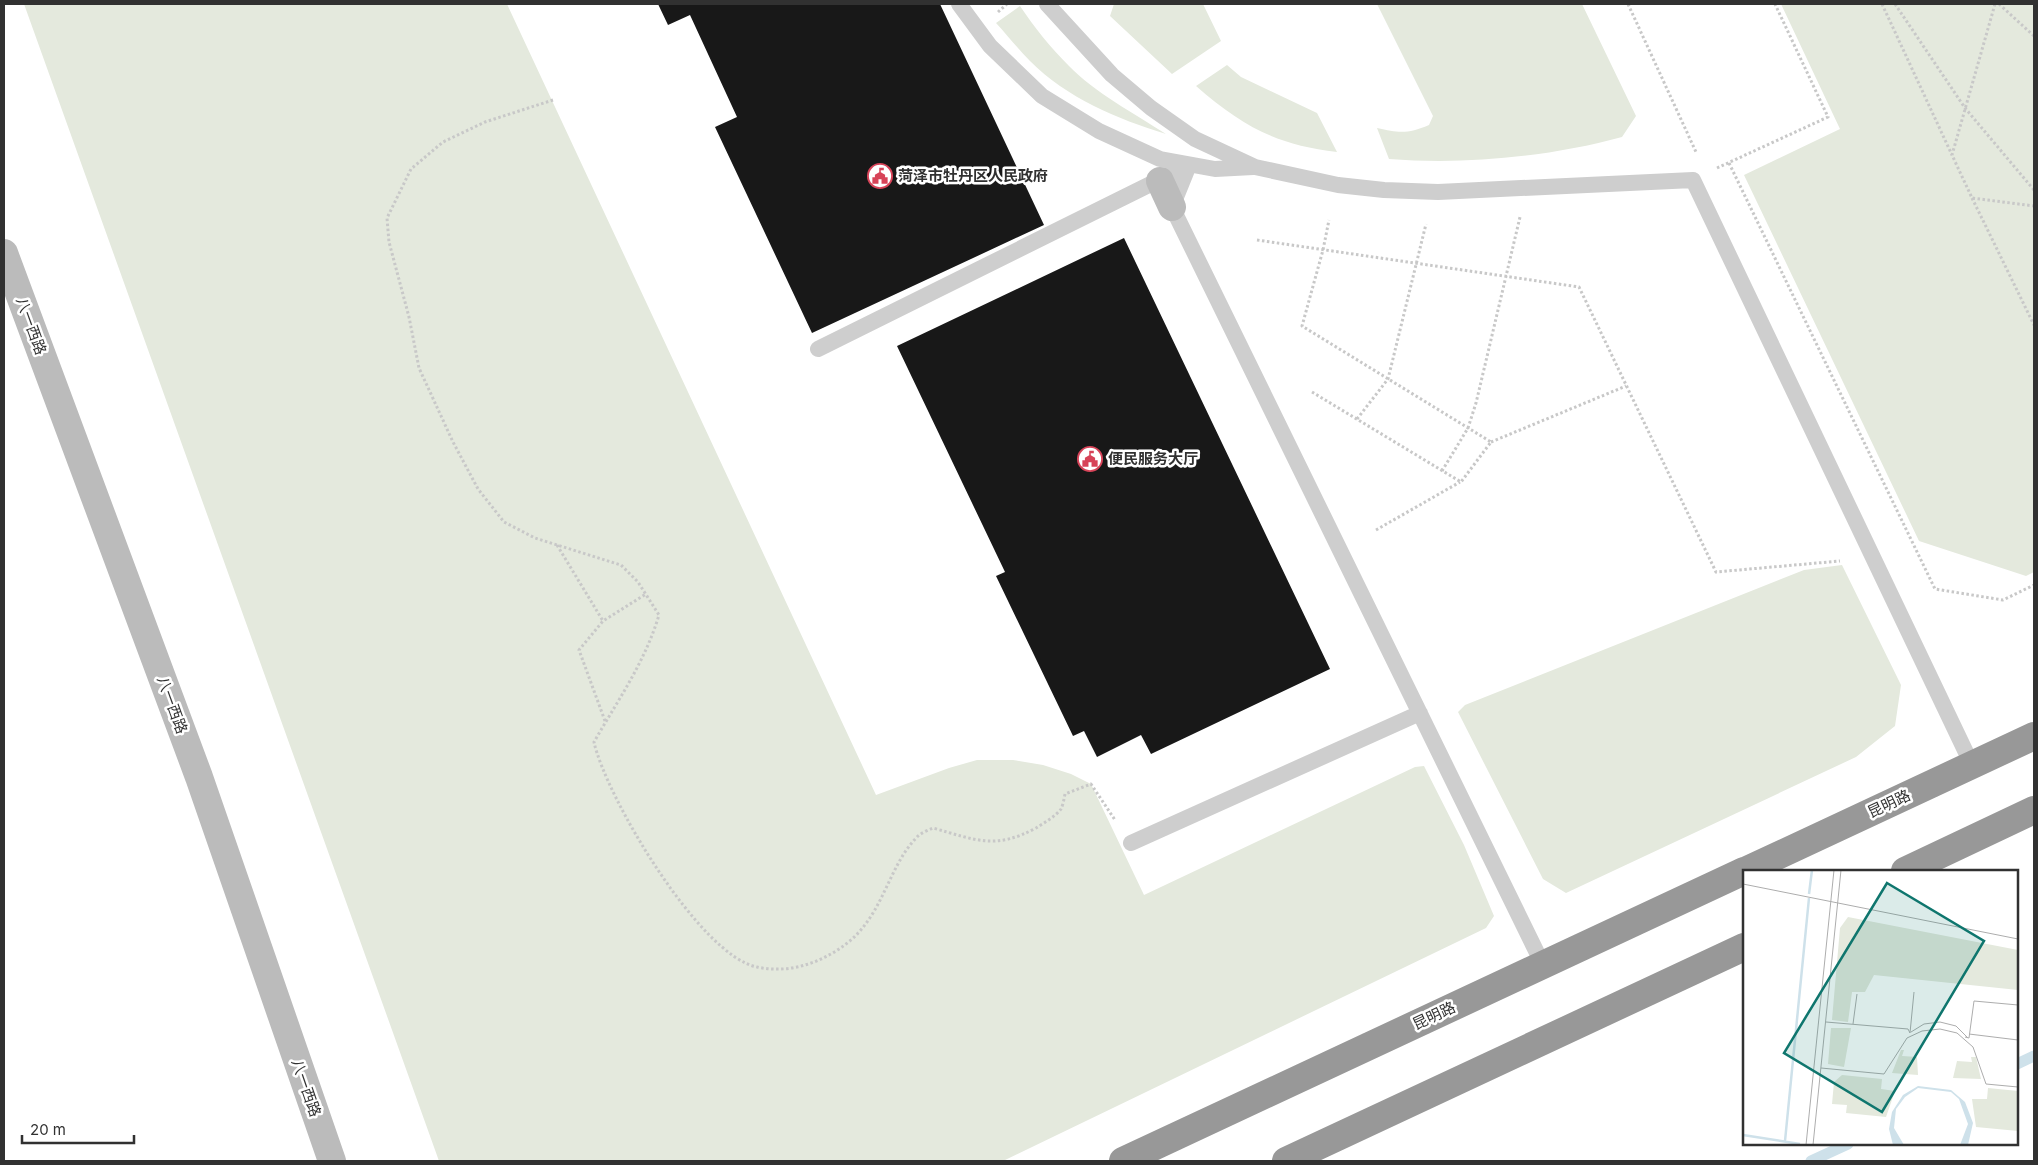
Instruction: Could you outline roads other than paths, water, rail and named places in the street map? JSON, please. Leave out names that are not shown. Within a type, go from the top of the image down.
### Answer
[{"type":"highway","name":"昆明路","points":[[1746,870],[2034,736]]},
{"type":"highway","points":[[1907,870],[2034,810]]},
{"type":"highway","name":"昆明路","points":[[1123,1161],[1743,871]]},
{"type":"highway","points":[[1286,1161],[1743,946]]},
{"type":"main road","points":[[1160,181],[1172,207]]},
{"type":"main road","name":"八一西路","points":[[4,253],[199,777],[332,1161]]},
{"type":"lane","points":[[958,4],[990,46],[1042,96],[1100,131],[1160,159],[1215,169],[1255,167]]},
{"type":"lane","points":[[1047,4],[1112,75],[1150,108],[1195,139],[1255,167],[1338,185],[1384,190],[1438,192],[1693,180],[1972,765]]},
{"type":"lane","points":[[818,349],[1189,165]]},
{"type":"lane","points":[[1189,165],[1172,207],[1543,965]]},
{"type":"lane","points":[[1131,843],[1420,713]]},
{"type":"waterway","points":[[2018,1064],[2034,1056]]},
{"type":"waterway","points":[[1811,1161],[1846,1145]]},
{"type":"place","name":"菏泽市牡丹区人民政府","points":[[880,176]]},
{"type":"place","name":"便民服务大厅","points":[[1090,459]]}]
